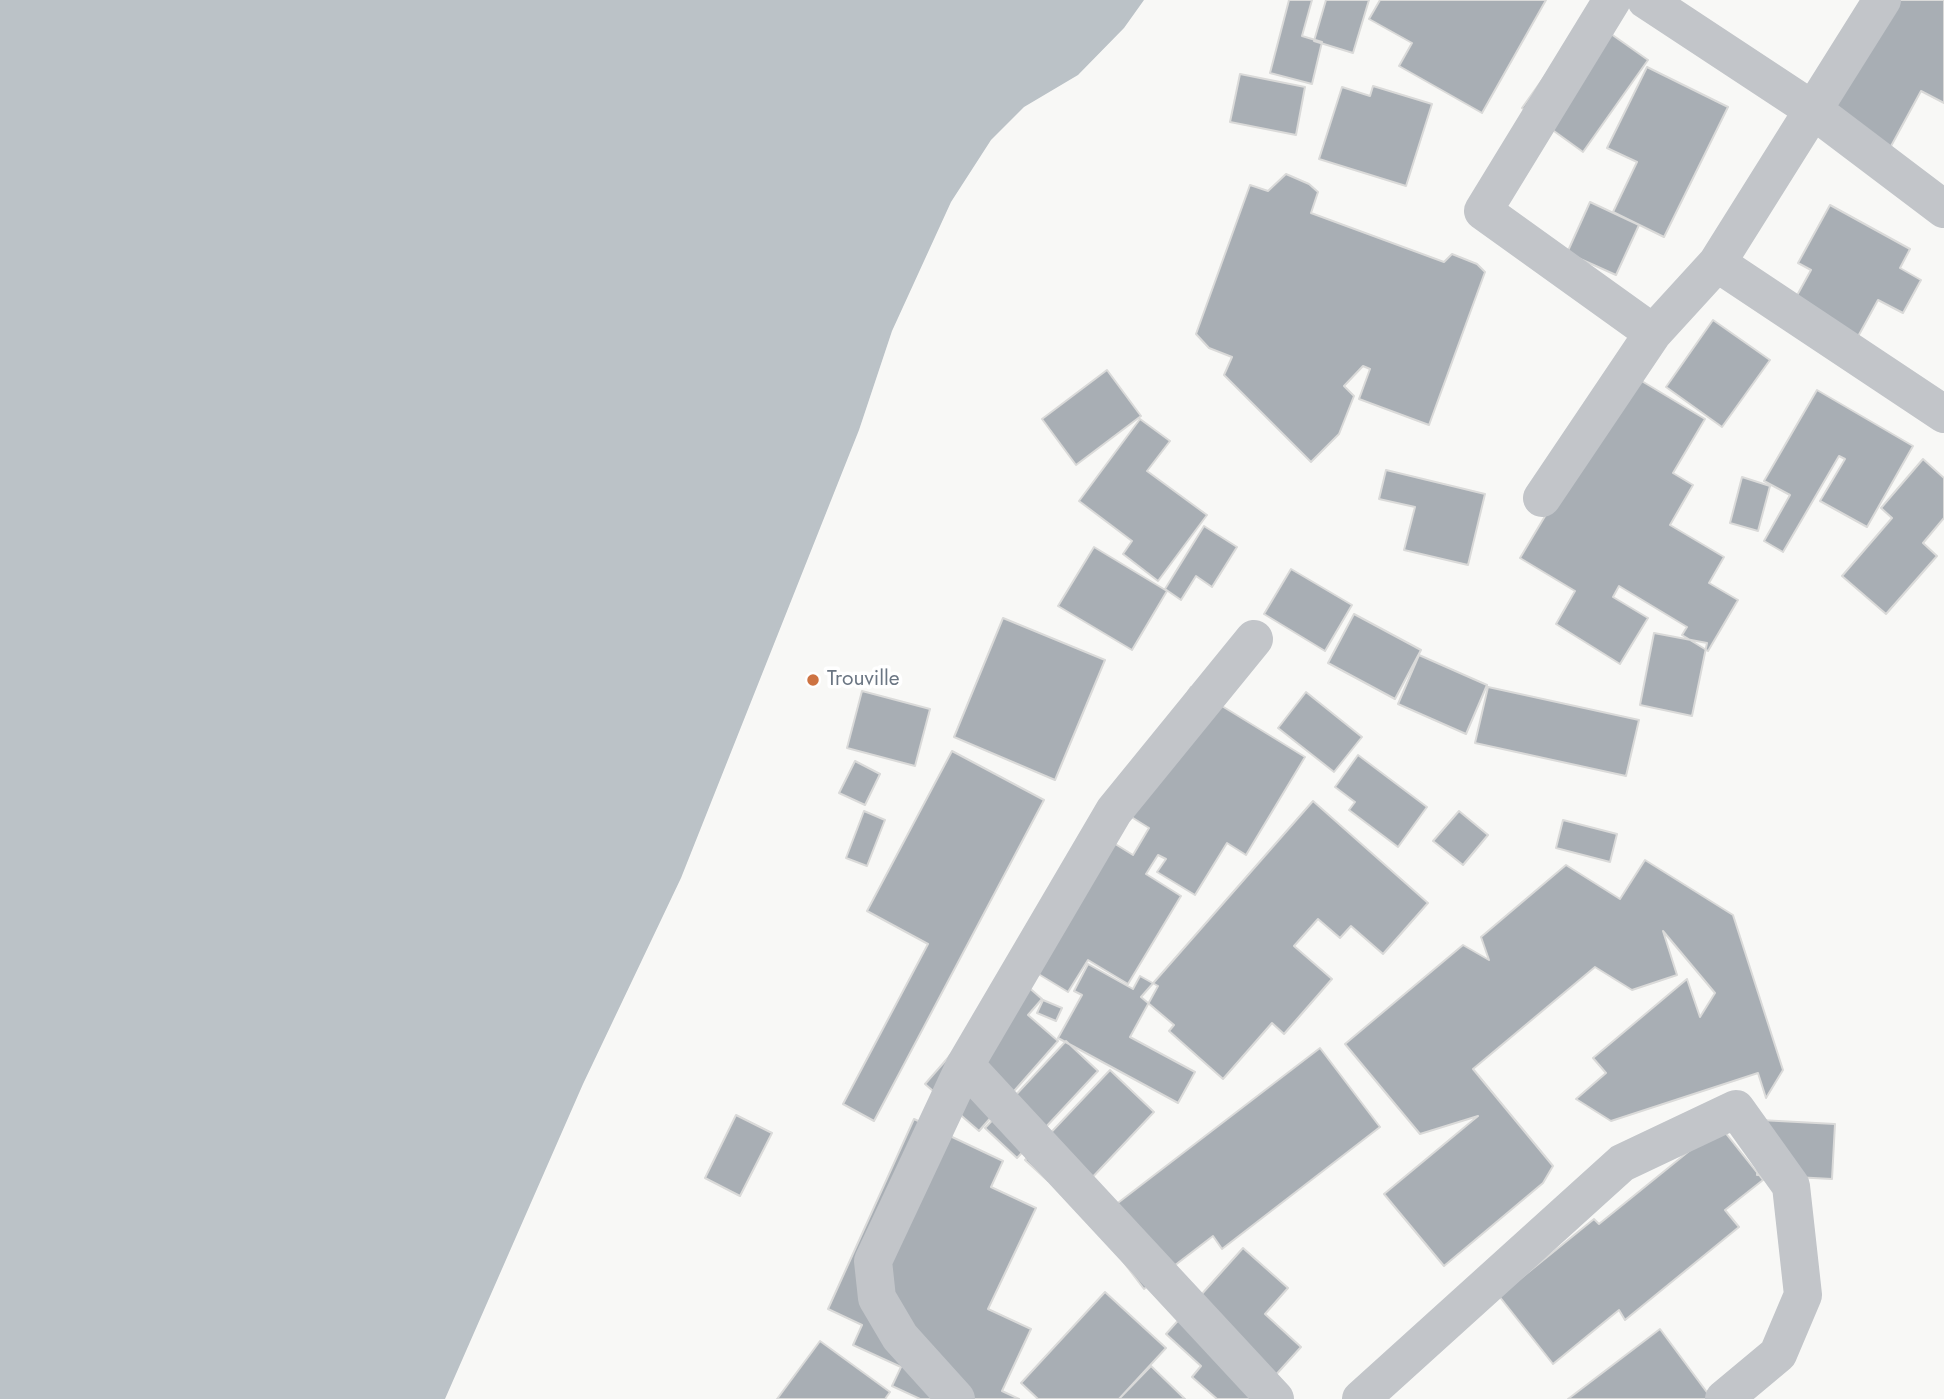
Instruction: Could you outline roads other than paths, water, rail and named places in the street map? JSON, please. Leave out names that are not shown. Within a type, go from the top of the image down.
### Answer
[{"type":"street","points":[[1612,0],[1483,211],[1653,333]]},
{"type":"street","points":[[1646,0],[1813,110],[1944,209]]},
{"type":"street","points":[[1542,498],[1653,333],[1717,263],[1882,0]]},
{"type":"street","points":[[1717,263],[1944,414]]},
{"type":"street","points":[[956,1399],[900,1336],[877,1298],[873,1261],[965,1065],[1114,811],[1254,639]]},
{"type":"street","points":[[965,1065],[1275,1399]]},
{"type":"street","points":[[1362,1399],[1622,1163],[1736,1109],[1791,1186],[1803,1294],[1777,1354],[1724,1399]]},
{"type":"place","name":"Trouville","points":[[813,680]]}]
